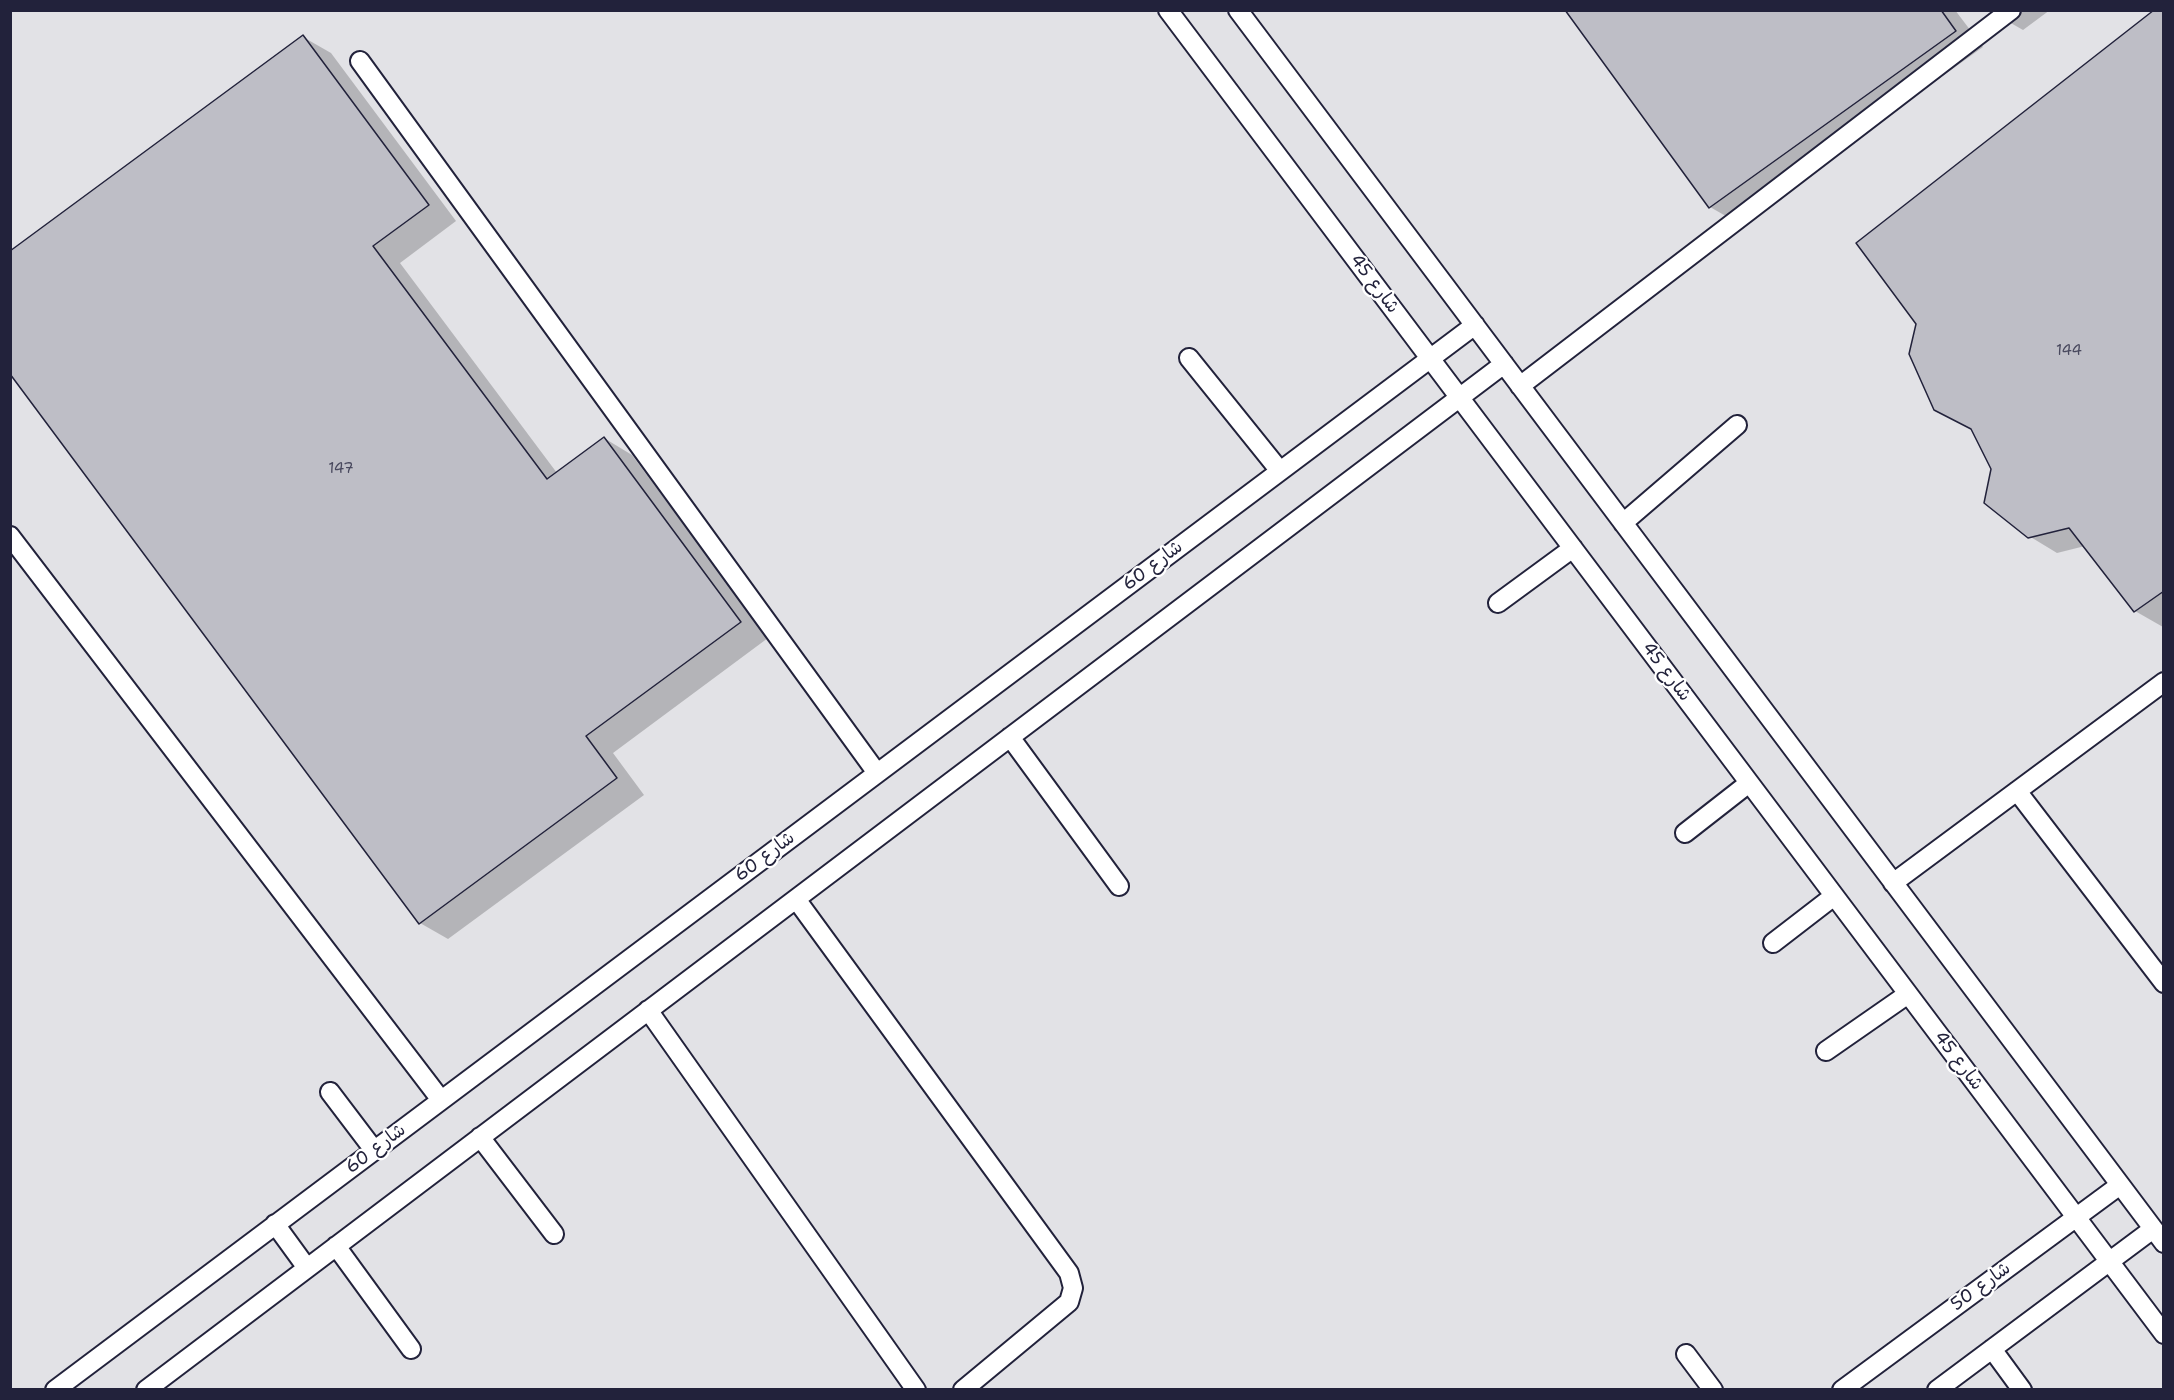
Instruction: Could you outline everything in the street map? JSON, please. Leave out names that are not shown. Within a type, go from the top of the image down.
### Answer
[{"type":"lane","name":"شارع 45","points":[[1168,10],[2163,1334]]},
{"type":"lane","points":[[1238,10],[2158,1236],[2109,1262],[1937,1389]]},
{"type":"lane","points":[[1520,386],[2011,10]]},
{"type":"lane","points":[[360,62],[877,773]]},
{"type":"lane","name":"شارع 60","points":[[55,1389],[1475,325]]},
{"type":"lane","points":[[1189,358],[1280,471]]},
{"type":"lane","points":[[146,1389],[1504,364]]},
{"type":"lane","points":[[1623,523],[1737,424]]},
{"type":"lane","points":[[10,536],[441,1100]]},
{"type":"lane","points":[[1498,603],[1573,548]]},
{"type":"lane","points":[[1893,883],[2163,682]]},
{"type":"lane","points":[[1010,737],[1119,886]]},
{"type":"lane","points":[[1685,833],[1749,783]]},
{"type":"lane","points":[[2017,791],[2163,984]]},
{"type":"lane","points":[[1773,943],[1834,896]]},
{"type":"lane","points":[[796,899],[1069,1273],[1073,1288],[1069,1302],[963,1389]]},
{"type":"lane","points":[[1826,1051],[1908,994]]},
{"type":"lane","points":[[648,1010],[916,1389]]},
{"type":"lane","points":[[330,1092],[374,1150]]},
{"type":"lane","points":[[480,1137],[554,1234]]},
{"type":"lane","name":"شارع 50","points":[[1842,1389],[2120,1185]]},
{"type":"lane","points":[[275,1224],[307,1268]]},
{"type":"lane","points":[[336,1246],[411,1348]]},
{"type":"lane","points":[[1992,1348],[2022,1389]]},
{"type":"lane","points":[[1686,1354],[1713,1389]]},
{"type":"shaded area","points":[[10,11],[2163,11],[2163,1389],[11,1389]]},
{"type":"building","points":[[1565,10],[1941,10],[1956,31],[1709,208]]},
{"type":"building","points":[[2154,10],[2164,10],[2164,591],[2134,612],[2069,528],[2028,538],[1984,503],[1991,469],[1971,429],[1934,410],[1909,354],[1916,324],[1856,243]]},
{"type":"building","points":[[303,35],[429,205],[373,246],[547,479],[604,437],[741,622],[586,736],[617,778],[419,924],[10,374],[10,251]]}]
